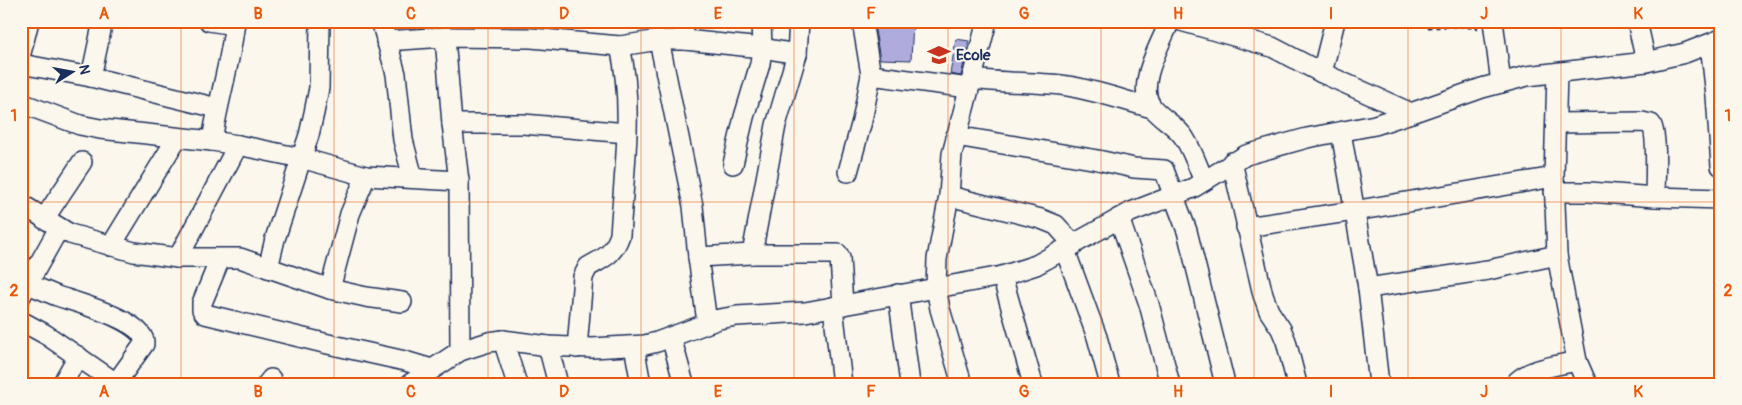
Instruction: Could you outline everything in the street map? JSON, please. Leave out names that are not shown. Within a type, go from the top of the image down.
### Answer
[{"type":"street","points":[[21,53],[29,21]]},
{"type":"street","points":[[91,77],[103,21]]},
{"type":"street","points":[[209,21],[235,23],[229,65],[217,108],[212,141]]},
{"type":"street","points":[[268,268],[275,239],[309,135],[319,88],[320,21]]},
{"type":"street","points":[[381,21],[396,74],[403,140],[413,178]]},
{"type":"street","points":[[682,21],[684,40]]},
{"type":"street","points":[[734,164],[744,118],[758,70],[762,48],[762,21]]},
{"type":"street","points":[[752,254],[776,125],[797,54],[799,21]]},
{"type":"street","points":[[848,172],[862,121],[871,75],[862,21]]},
{"type":"street","points":[[962,384],[945,328],[936,287],[937,259],[949,196],[952,154],[986,21]]},
{"type":"street","points":[[1170,21],[1154,59],[1146,85],[1146,96],[1152,108],[1185,138],[1204,181]]},
{"type":"street","points":[[1181,21],[1216,26],[1272,47],[1322,74],[1411,113]]},
{"type":"street","points":[[1322,74],[1335,21]]},
{"type":"street","points":[[1637,21],[1646,62]]},
{"type":"street","points":[[1493,26],[1501,83]]},
{"type":"street","points":[[386,41],[530,30],[620,46],[660,40],[684,40],[762,48],[797,54]]},
{"type":"street","points":[[445,37],[452,124],[460,181],[460,351]]},
{"type":"street","points":[[660,40],[693,206],[706,322]]},
{"type":"street","points":[[410,384],[460,351],[489,342],[503,340],[577,348],[634,346],[658,342],[706,322],[737,316],[805,312],[1002,276],[1036,265],[1119,218],[1204,181],[1246,155],[1307,138],[1374,125],[1527,76],[1646,62],[1684,53],[1715,41],[1716,96],[1721,166]]},
{"type":"street","points":[[577,348],[585,271],[588,267],[612,252],[620,235],[628,108],[620,46]]},
{"type":"street","points":[[21,64],[91,77],[217,108]]},
{"type":"street","points":[[1557,73],[1554,184],[1557,255],[1577,360],[1587,384]]},
{"type":"street","points":[[871,75],[970,83],[998,82],[1062,85],[1085,89],[1152,108]]},
{"type":"street","points":[[21,103],[80,125],[100,129],[238,145],[301,158],[366,176],[460,181]]},
{"type":"street","points":[[1556,123],[1642,122],[1651,124],[1654,133],[1655,198]]},
{"type":"street","points":[[452,124],[523,124],[627,133]]},
{"type":"street","points":[[1341,132],[1368,288],[1379,384]]},
{"type":"street","points":[[956,136],[1098,160],[1134,168],[1161,169],[1166,172],[1187,231],[1226,384]]},
{"type":"street","points":[[112,246],[177,138]]},
{"type":"street","points":[[178,258],[238,145]]},
{"type":"street","points":[[21,321],[45,334],[117,383],[144,344],[141,333],[109,313],[24,287],[51,223],[82,162]]},
{"type":"street","points":[[1232,162],[1263,295],[1269,311],[1281,329],[1286,341],[1297,384]]},
{"type":"street","points":[[330,289],[350,214],[366,176]]},
{"type":"street","points":[[1246,228],[1354,211],[1554,184],[1655,198],[1721,199]]},
{"type":"street","points":[[949,196],[1041,219],[1056,226],[1070,247],[1110,384]]},
{"type":"street","points":[[21,204],[70,234],[112,246],[150,255],[178,258],[240,258],[330,289],[402,302]]},
{"type":"street","points":[[1119,218],[1149,304],[1170,384]]},
{"type":"street","points":[[698,257],[752,254],[838,254],[840,258],[836,383]]},
{"type":"street","points":[[1368,288],[1488,270],[1557,255]]},
{"type":"street","points":[[220,259],[202,303],[202,310],[205,314],[328,344],[405,360],[432,369]]},
{"type":"street","points":[[1002,276],[1033,384]]},
{"type":"street","points":[[898,294],[910,384]]},
{"type":"street","points":[[671,337],[684,384]]},
{"type":"street","points":[[503,340],[517,384]]},
{"type":"street","points":[[548,346],[558,384]]},
{"type":"street","points":[[634,346],[641,384]]},
{"type":"street","points":[[62,384],[78,356]]},
{"type":"street","points":[[1515,384],[1520,378],[1529,374],[1577,360]]},
{"type":"path","points":[[1422,21],[1425,26],[1429,27],[1493,26]]},
{"type":"building","points":[[875,21],[913,21],[911,60],[880,59]]},
{"type":"building","points":[[956,39],[969,41],[961,76],[950,74]]},
{"type":"place","name":"Ecole","points":[[939,55]]}]
